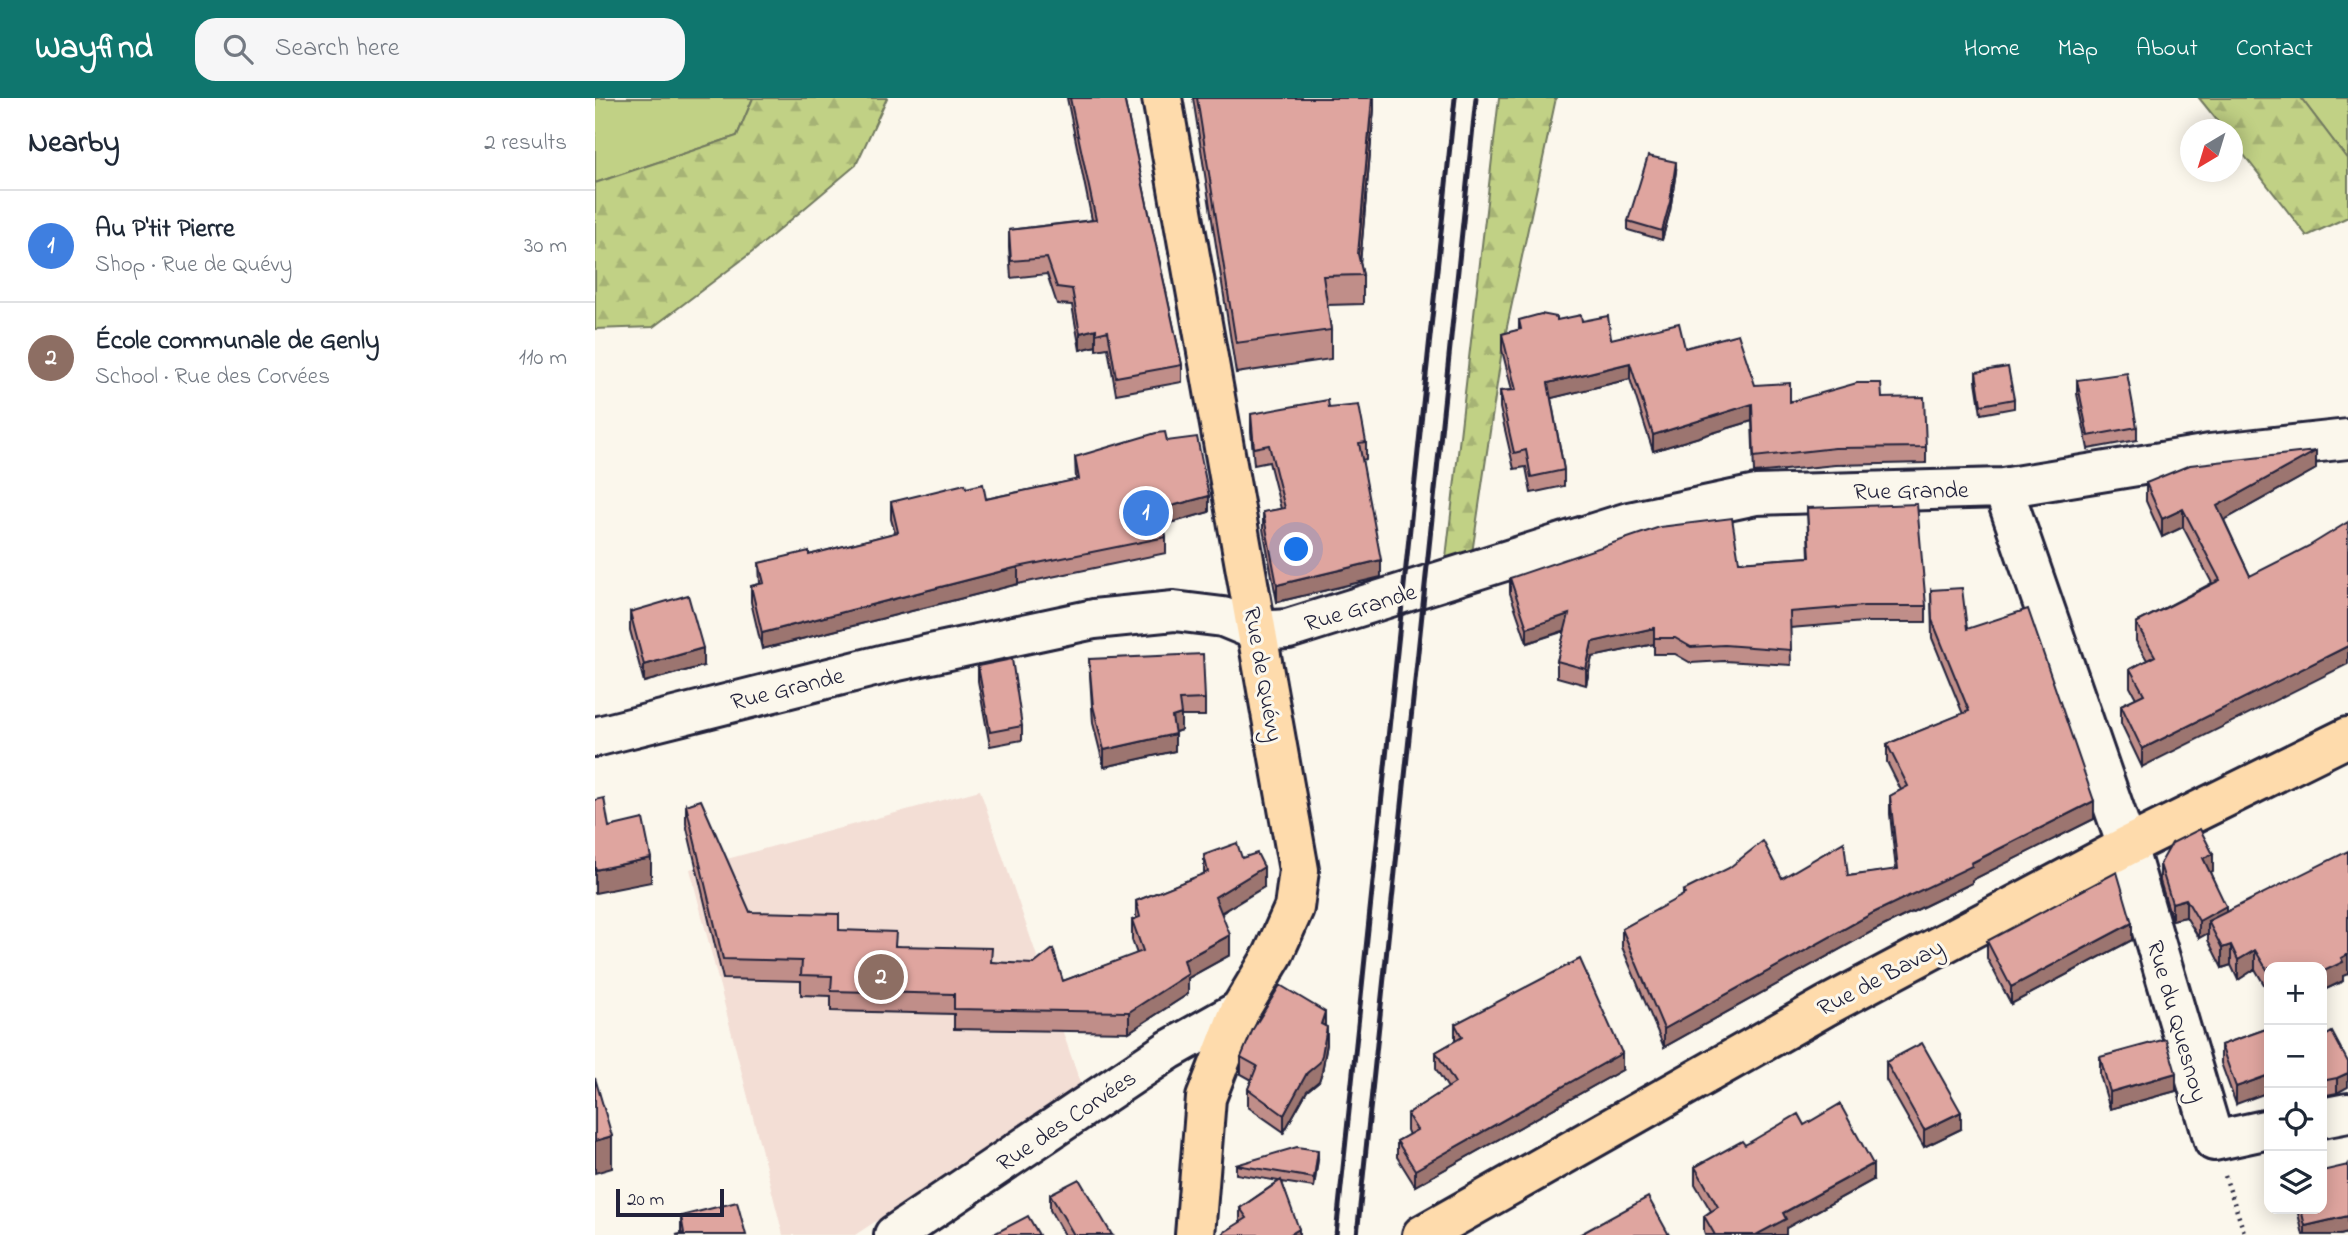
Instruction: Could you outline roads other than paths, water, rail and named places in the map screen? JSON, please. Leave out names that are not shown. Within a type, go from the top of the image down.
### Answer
[{"type":"main road","name":"Rue de Quévy","points":[[1162,98],[1299,870],[1294,908],[1273,955],[1240,1010],[1206,1098],[1195,1235]]},
{"type":"main road","name":"Rue de Bavay","points":[[1422,1235],[1828,1005],[2127,846],[2348,737]]},
{"type":"street","name":"Rue Grande","points":[[595,737],[853,672],[1094,619],[1174,611],[1223,617],[1257,631],[1288,629],[1629,522],[1756,495],[2004,488],[2210,454],[2348,439]]},
{"type":"street","name":"Rue Grande","points":[[2004,488],[2127,846]]},
{"type":"street","name":"Rue du Quesnoy","points":[[2127,846],[2214,1141],[2264,1130]]},
{"type":"street","name":"Rue des Corvées","points":[[894,1235],[1169,1050],[1240,1010]]},
{"type":"street","points":[[2327,1117],[2348,1113]]},
{"type":"railway","points":[[1336,1235],[1455,98]]},
{"type":"railway","points":[[1357,1235],[1476,98]]},
{"type":"place","name":"Au P'tit Pierre","points":[[1146,513]]},
{"type":"place","name":"École communale de Genly","points":[[881,977]]}]
